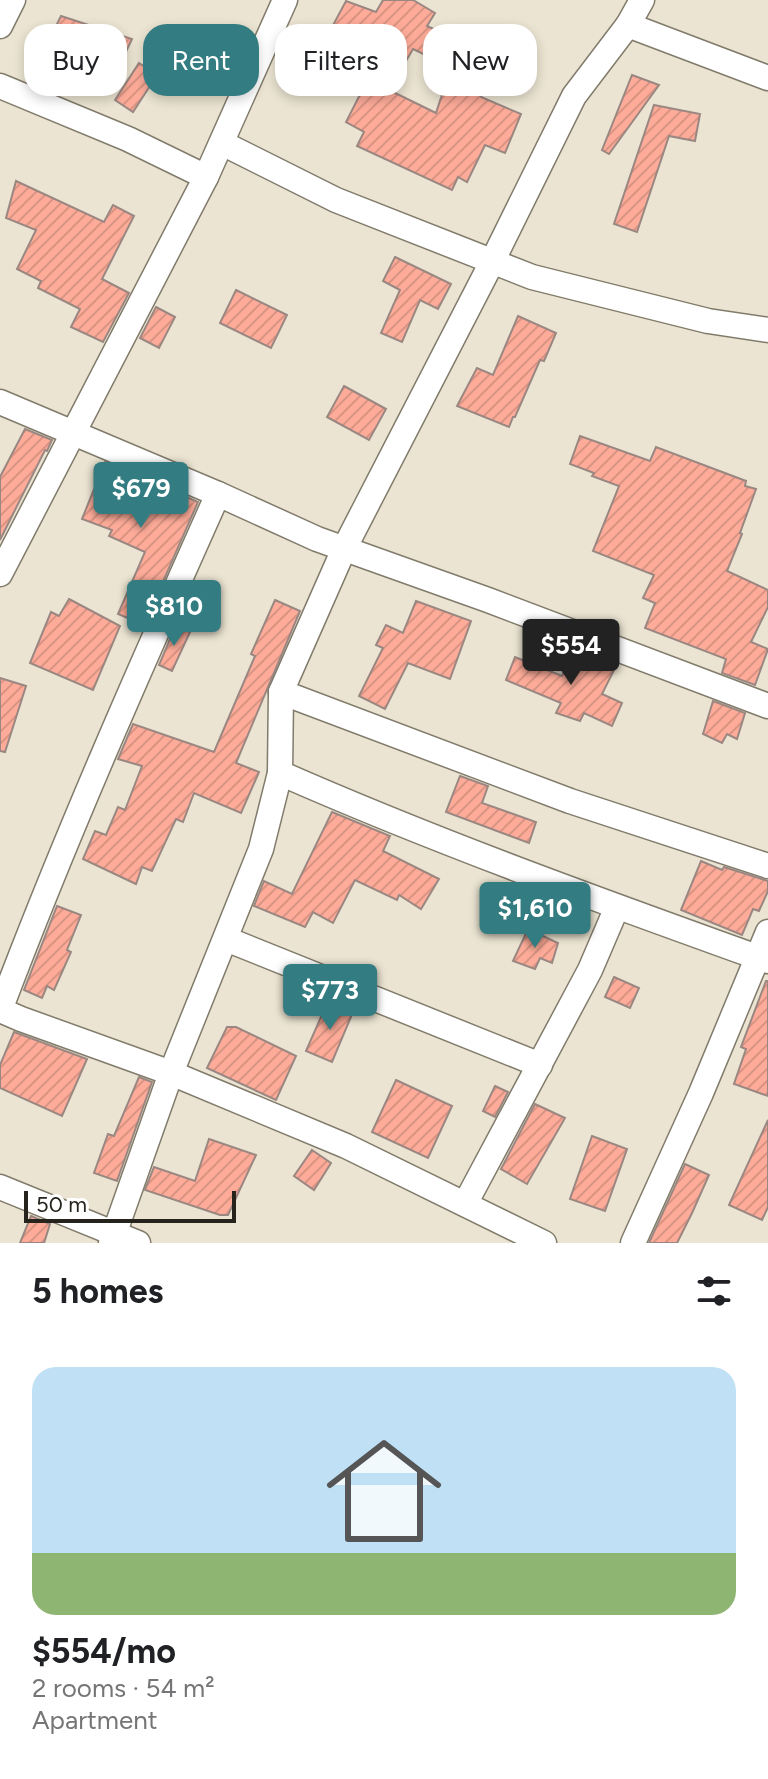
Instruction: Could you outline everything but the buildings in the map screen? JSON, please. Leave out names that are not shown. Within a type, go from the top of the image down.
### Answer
[{"type":"street","points":[[0,26],[13,0]]},
{"type":"street","points":[[0,574],[206,177],[285,0]]},
{"type":"street","points":[[112,1238],[171,1073],[261,849],[280,773],[281,692],[344,549],[574,96],[628,25],[642,0]]},
{"type":"street","points":[[628,25],[768,78]]},
{"type":"street","points":[[0,86],[128,139],[206,177]]},
{"type":"street","points":[[222,143],[336,200],[532,277],[708,321],[768,330]]},
{"type":"street","points":[[0,402],[317,539],[768,706]]},
{"type":"street","points":[[218,494],[33,921],[0,1010],[171,1073],[346,1146],[544,1243]]},
{"type":"street","points":[[281,692],[570,801],[768,866]]},
{"type":"street","points":[[280,773],[371,813],[762,959]]},
{"type":"street","points":[[465,1204],[590,970],[617,907]]},
{"type":"street","points":[[633,1243],[762,959],[768,932]]},
{"type":"street","points":[[226,939],[540,1065]]},
{"type":"street","points":[[0,1187],[112,1238],[138,1243]]}]
